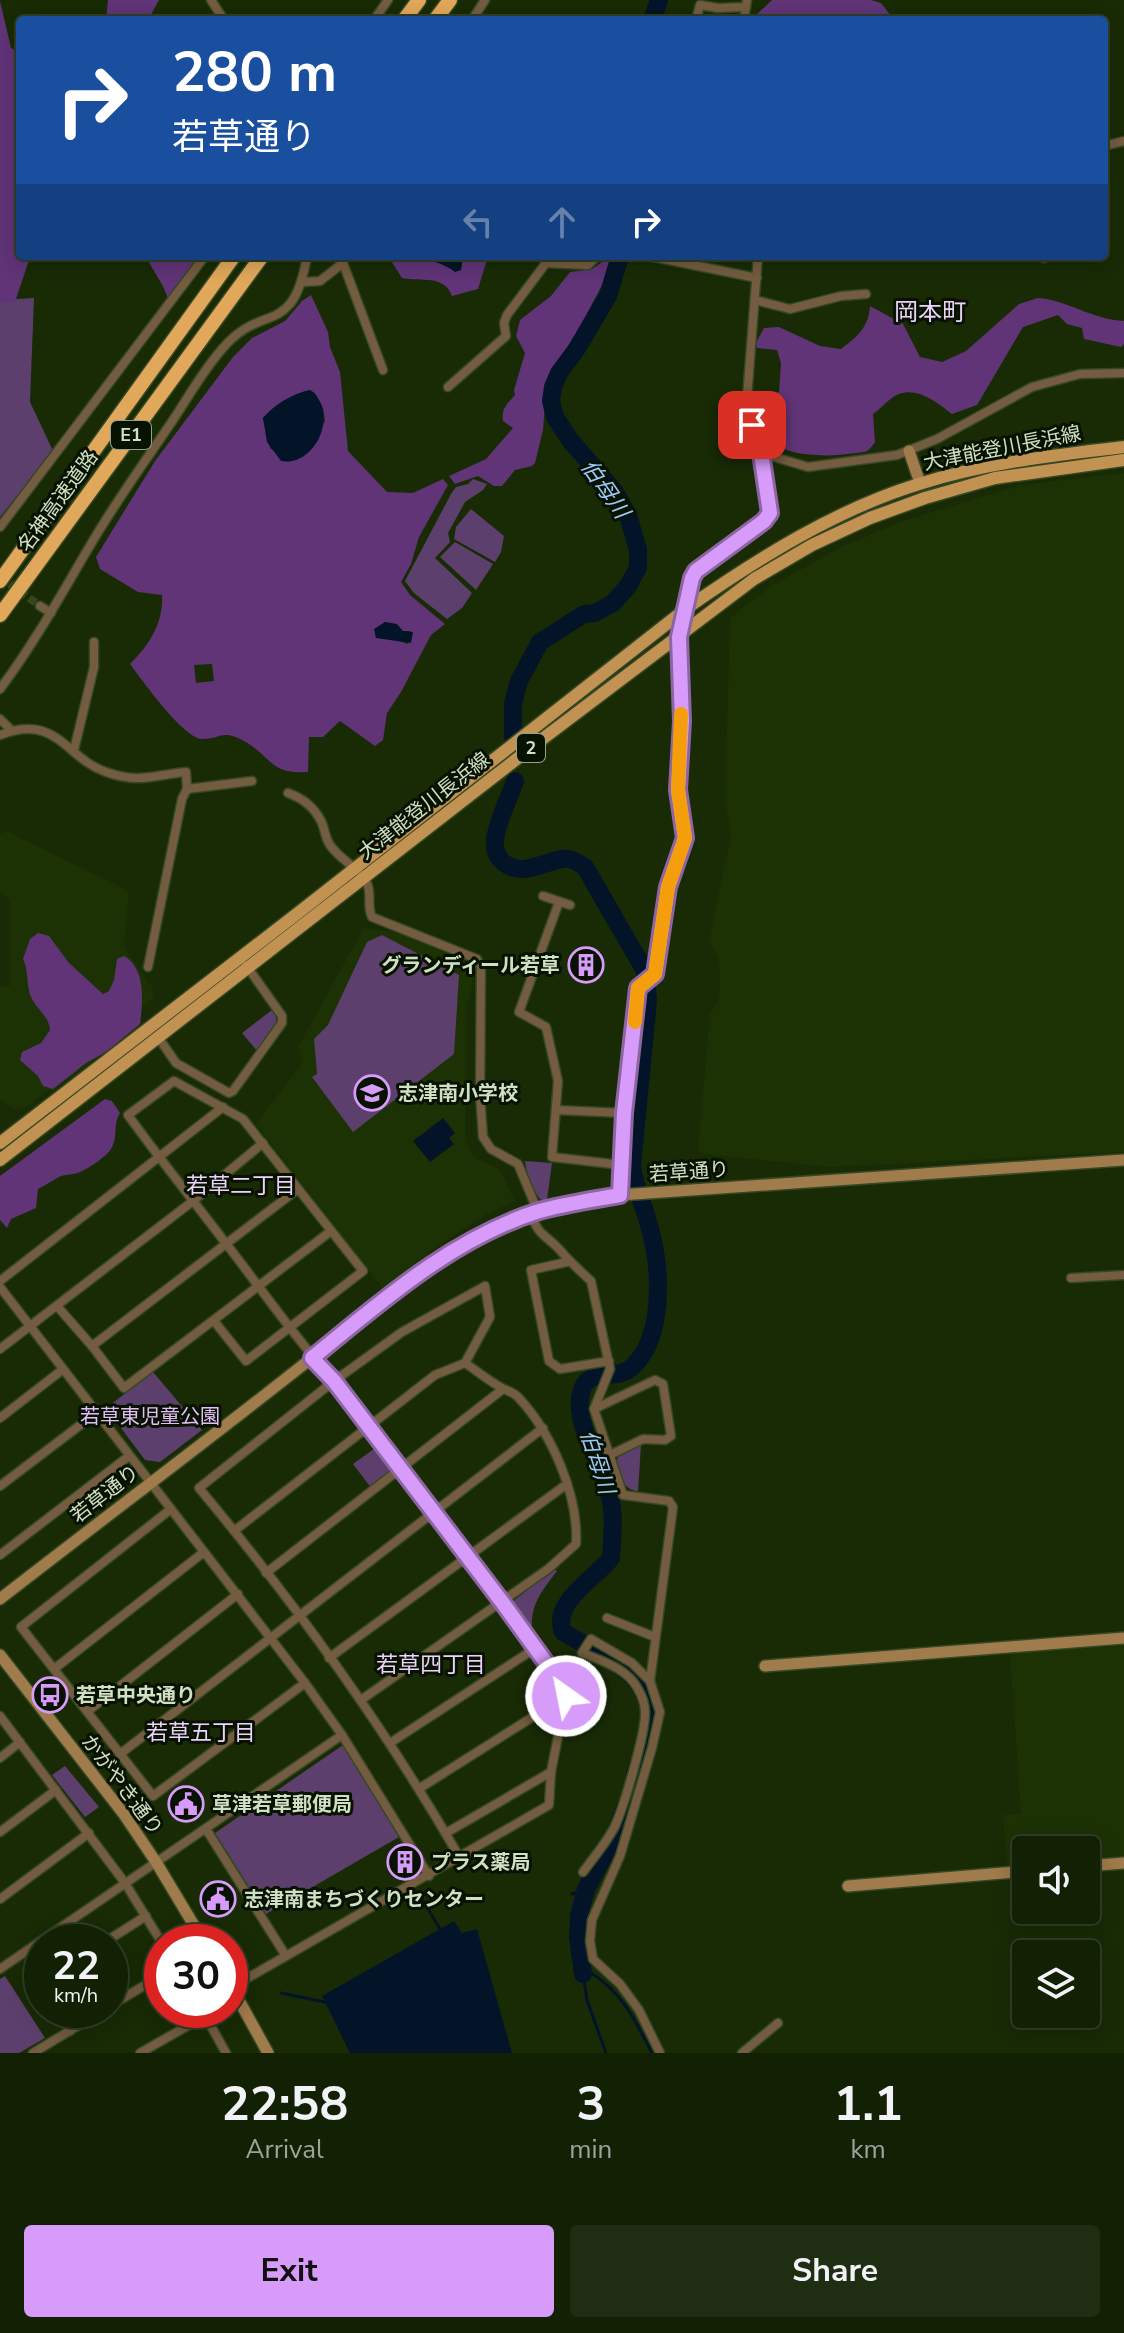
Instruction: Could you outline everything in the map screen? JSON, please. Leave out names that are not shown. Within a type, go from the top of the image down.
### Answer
[{"type":"highway","name":"名神高速道路","points":[[0,581],[231,260]]},
{"type":"highway","name":"名神高速道路","points":[[0,615],[259,260]]},
{"type":"main road","name":"大津能登川長浜線","points":[[0,1160],[158,1037],[352,869],[687,608],[743,569],[862,506],[920,483],[1031,458],[1124,447]]},
{"type":"main road","name":"大津能登川長浜線","points":[[0,1143],[365,877],[754,579],[812,545],[870,518],[925,498],[995,478],[1124,460]]},
{"type":"street","points":[[697,16],[700,5],[718,8],[746,4]]},
{"type":"street","points":[[0,527],[202,260]]},
{"type":"street","points":[[0,689],[25,656],[124,489],[223,347],[249,326],[283,312],[293,302],[303,282],[306,260]]},
{"type":"street","points":[[303,282],[320,281],[344,260],[383,370]]},
{"type":"street","points":[[448,387],[506,336],[504,323],[507,315],[543,260],[588,265],[593,260]]},
{"type":"street","points":[[669,260],[757,278]]},
{"type":"street","points":[[632,1194],[621,1165],[638,988],[655,974],[668,887],[685,838],[678,790],[682,721],[679,637],[696,571],[764,521],[770,513],[761,453],[747,398],[758,260]]},
{"type":"street","points":[[755,300],[790,309],[841,296],[866,294]]},
{"type":"street","points":[[761,453],[808,467],[848,464],[909,451],[1032,387],[1080,374],[1124,373]]},
{"type":"street","points":[[909,451],[920,483]]},
{"type":"street","points":[[40,606],[51,613]]},
{"type":"street","points":[[74,750],[94,667],[94,642]]},
{"type":"street","points":[[0,719],[12,731]]},
{"type":"street","points":[[0,735],[12,731],[46,732],[98,768],[133,778],[144,780],[186,772],[187,789],[182,799],[148,967]]},
{"type":"street","points":[[187,789],[252,781]]},
{"type":"street","points":[[288,793],[302,798],[314,811],[321,821],[328,843],[352,869],[365,877],[370,890],[368,909],[372,917],[477,959],[481,967],[480,1095],[483,1137],[491,1149],[518,1164],[535,1213],[537,1231],[591,1281],[609,1365],[608,1380],[598,1395],[594,1409],[623,1495],[669,1501],[673,1507],[650,1681],[660,1712],[620,1856],[592,1920],[590,1941],[593,1959],[620,1984],[639,2010],[660,2053]]},
{"type":"street","points":[[543,896],[570,905]]},
{"type":"street","points":[[559,902],[519,1012],[546,1027],[558,1081],[554,1158],[621,1165]]},
{"type":"street","points":[[158,1037],[176,1063],[229,1093],[233,1091],[282,1023],[282,1016],[245,963]]},
{"type":"street","points":[[214,1321],[246,1361],[290,1327],[363,1271],[243,1119],[174,1081],[128,1115],[257,1287],[290,1327],[312,1358],[334,1381],[502,1602],[565,1689],[566,1696],[551,1772],[549,1805],[248,1977]]},
{"type":"street","points":[[0,1281],[223,1107]]},
{"type":"street","points":[[556,1110],[624,1113]]},
{"type":"street","points":[[0,1349],[193,1201],[263,1143]]},
{"type":"street","name":"若草通り","points":[[0,1599],[386,1298],[453,1251],[494,1229],[535,1213],[632,1194],[1124,1160]]},
{"type":"street","points":[[92,1346],[298,1189]]},
{"type":"street","points":[[57,1306],[124,1388],[331,1231]]},
{"type":"street","points":[[567,1262],[531,1270],[549,1361],[560,1369],[609,1365]]},
{"type":"street","points":[[1071,1278],[1124,1275]]},
{"type":"street","points":[[234,1531],[435,1375],[465,1363],[490,1317],[485,1286],[402,1332],[334,1381],[199,1488],[361,1700],[420,1788],[460,1858]]},
{"type":"street","points":[[0,1287],[305,1683],[342,1735],[429,1876]]},
{"type":"street","points":[[361,1700],[548,1569],[576,1544],[574,1503],[543,1428],[515,1393],[503,1389],[465,1363]]},
{"type":"street","points":[[0,1418],[62,1370]]},
{"type":"street","points":[[594,1409],[655,1380],[663,1384],[671,1436],[665,1440],[643,1439],[608,1456]]},
{"type":"street","points":[[266,1573],[503,1389]]},
{"type":"street","points":[[0,1486],[96,1413]]},
{"type":"street","points":[[120,1754],[543,1428]]},
{"type":"street","points":[[0,1555],[129,1456]]},
{"type":"street","points":[[329,1658],[567,1484]]},
{"type":"street","points":[[171,1509],[21,1627],[153,1796],[305,1683]]},
{"type":"street","points":[[54,1669],[204,1552]]},
{"type":"street","points":[[88,1711],[238,1594]]},
{"type":"street","points":[[607,1618],[655,1637]]},
{"type":"street","points":[[765,1666],[1124,1638]]},
{"type":"street","points":[[583,1872],[615,1826],[646,1715],[637,1686],[613,1666],[582,1653],[591,1639],[632,1663],[650,1681]]},
{"type":"street","points":[[390,1743],[534,1649]]},
{"type":"street","name":"かがやき通り","points":[[0,1655],[123,1813],[193,1924]]},
{"type":"street","points":[[420,1788],[566,1696]]},
{"type":"street","points":[[0,1716],[89,1833],[151,1924]]},
{"type":"street","points":[[0,1969],[342,1735]]},
{"type":"street","points":[[0,1758],[20,1742]]},
{"type":"street","points":[[446,1833],[551,1772]]},
{"type":"street","points":[[0,1832],[56,1790]]},
{"type":"street","points":[[206,1829],[286,1956]]},
{"type":"street","points":[[0,1899],[89,1833]]},
{"type":"street","points":[[1100,1865],[1124,1863]]},
{"type":"street","points":[[848,1886],[1012,1872]]},
{"type":"street","points":[[128,1927],[146,1916]]},
{"type":"street","points":[[248,2017],[268,2053]]},
{"type":"street","points":[[742,2053],[778,2023]]},
{"type":"street","points":[[33,2053],[75,2028]]},
{"type":"street","points":[[140,2053],[179,2028]]},
{"type":"street","points":[[212,2028],[226,2053]]},
{"type":"shaded area","points":[[108,0],[159,0],[150,16],[106,16]]},
{"type":"shaded area","points":[[772,0],[871,0],[881,3],[891,16],[755,16]]},
{"type":"shaded area","points":[[0,1],[11,48],[16,51],[16,260],[31,260],[15,302],[0,303]]},
{"type":"shaded area","points":[[148,260],[195,260],[168,299]]},
{"type":"shaded area","points":[[391,260],[429,260],[461,270],[462,260],[487,260],[478,289],[452,296],[438,282],[402,278]]},
{"type":"shaded area","points":[[605,260],[611,260],[611,268],[546,391],[543,430],[535,463],[515,470],[502,486],[494,486],[478,476],[455,484],[449,476],[486,459],[513,428],[503,421],[503,413],[515,395],[525,353],[516,336],[520,320],[551,296],[570,272],[592,269]]},
{"type":"shaded area","points":[[311,295],[328,332],[340,372],[348,451],[387,492],[413,493],[443,479],[448,485],[419,537],[411,564],[401,582],[410,595],[445,624],[431,635],[387,713],[383,740],[375,746],[340,721],[323,737],[309,737],[308,772],[295,772],[278,767],[236,737],[226,735],[202,739],[174,719],[130,664],[154,633],[161,615],[162,595],[138,592],[100,569],[96,557],[155,461],[233,357],[252,338],[285,321]],"holes":[[[310,390],[323,408],[325,421],[306,454],[288,462],[270,448],[263,418],[284,401]],[[384,622],[397,625],[402,631],[410,631],[408,644],[392,639]],[[212,664],[214,681],[196,683],[194,665]]]},
{"type":"shaded area","points":[[1038,298],[1124,321],[1124,344],[1121,347],[1084,339],[1082,328],[1067,324],[1058,315],[1023,327],[977,405],[952,414],[920,394],[899,394],[873,414],[875,442],[865,452],[832,455],[798,453],[768,441],[760,430],[757,416],[761,397],[779,392],[781,363],[777,350],[757,348],[756,343],[764,328],[779,327],[820,346],[841,349],[861,331],[870,306],[903,324],[920,357],[942,362],[966,351],[1019,304]]},
{"type":"shaded area","points":[[1124,473],[1124,1152],[831,1167],[704,1154],[698,1150],[710,1014],[719,1000],[720,972],[718,958],[709,940],[731,837],[725,797],[730,618],[770,587],[839,548],[900,522],[1021,485]]},
{"type":"shaded area","points":[[6,831],[129,891],[124,947],[152,985],[154,997],[142,1008],[140,1025],[53,1091],[48,1090],[26,1108],[14,1109],[0,1101],[0,986],[10,986],[10,899],[0,893],[0,834]]},
{"type":"shaded area","name":"志津南小学校","points":[[363,929],[394,931],[470,966],[473,977],[466,1009],[465,1140],[474,1158],[494,1166],[502,1174],[515,1201],[489,1213],[442,1243],[383,1289],[256,1124],[303,1062],[298,1047]]},
{"type":"shaded area","points":[[38,933],[49,936],[69,963],[103,994],[109,991],[114,980],[117,959],[124,956],[136,969],[141,986],[140,1024],[53,1089],[43,1086],[38,1076],[20,1060],[22,1052],[41,1043],[50,1030],[31,997],[23,959],[30,939]]},
{"type":"shaded area","points":[[105,1099],[112,1101],[120,1113],[109,1152],[83,1170],[61,1176],[38,1189],[36,1208],[11,1219],[7,1228],[0,1220],[0,1176]]},
{"type":"shaded area","points":[[1124,1645],[1124,1857],[1100,1859],[1100,1836],[1012,1836],[1012,1865],[1007,1865],[1003,1815],[1021,1814],[1010,1653]]},
{"type":"green space","points":[[34,298],[30,402],[53,451],[0,517],[0,300]]},
{"type":"green space","points":[[473,479],[487,484],[465,502],[448,533],[450,542],[435,558],[472,593],[462,608],[447,619],[414,593],[405,581],[451,494],[456,487]]},
{"type":"green space","points":[[471,509],[504,536],[495,562],[454,539],[456,527]]},
{"type":"green space","points":[[455,542],[493,564],[476,590],[440,557]]},
{"type":"green space","points":[[382,935],[459,975],[454,1054],[353,1132],[312,1077],[317,1074],[314,1039],[328,1025],[367,942]]},
{"type":"green space","points":[[272,1010],[276,1027],[258,1052],[242,1033]]},
{"type":"green space","points":[[525,1161],[552,1163],[547,1200],[542,1201],[536,1193]]},
{"type":"green space","name":"若草東児童公園","points":[[153,1372],[202,1430],[160,1462],[145,1460],[106,1408]]},
{"type":"green space","points":[[381,1444],[398,1468],[372,1489],[353,1464]]},
{"type":"green space","points":[[641,1445],[638,1491],[626,1485],[616,1463],[619,1455]]},
{"type":"green space","points":[[554,1569],[557,1571],[534,1608],[531,1636],[511,1608],[512,1602]]},
{"type":"green space","points":[[343,1745],[399,1837],[266,1914],[215,1833]]},
{"type":"green space","points":[[65,1766],[99,1807],[85,1817],[52,1775]]},
{"type":"green space","points":[[5,1976],[24,2005],[24,2028],[39,2028],[45,2038],[19,2053],[0,2053],[0,1979]]},
{"type":"water","points":[[417,260],[462,260],[461,270],[455,272],[433,262]]},
{"type":"water","points":[[310,390],[323,411],[320,436],[305,456],[294,461],[281,461],[267,442],[263,418],[284,400]]},
{"type":"water","points":[[385,622],[397,624],[403,631],[413,632],[411,643],[376,638],[374,629]]},
{"type":"water","points":[[443,1118],[455,1133],[449,1138],[454,1144],[430,1162],[413,1141]]},
{"type":"water","points":[[454,1921],[462,1933],[477,1929],[512,2053],[350,2053],[322,1996]]},
{"type":"waterway","name":"伯母川","points":[[653,16],[659,0]]},
{"type":"waterway","name":"伯母川","points":[[513,737],[513,703],[519,681],[540,642],[584,614],[595,613],[613,603],[638,568],[638,550],[628,515],[615,492],[570,440],[555,417],[551,401],[559,373],[608,296],[619,260]]},
{"type":"waterway","name":"伯母川","points":[[515,781],[496,833],[495,846],[499,857],[517,869],[566,859],[585,867],[645,971],[648,1001],[632,1165],[654,1245],[658,1282],[655,1322],[650,1340],[631,1368],[593,1377],[583,1388],[580,1399],[583,1424],[612,1504],[611,1558],[569,1601],[561,1621],[563,1632],[611,1659],[637,1682],[645,1696],[649,1713],[648,1733],[635,1775]]},
{"type":"waterway","name":"伯母川","points":[[583,1974],[578,1937],[579,1915],[586,1889],[616,1834],[625,1807]]},
{"type":"waterway","points":[[572,1894],[586,1889]]},
{"type":"waterway","points":[[420,1896],[440,1929]]},
{"type":"waterway","points":[[606,2053],[587,2000],[583,1974],[591,1973],[620,1998],[652,2053]]},
{"type":"waterway","points":[[281,1993],[325,2002]]},
{"type":"tunnel","points":[[0,577],[40,606]]},
{"type":"slow traffic","points":[[635,1022],[638,988],[655,974],[668,887],[685,838],[678,790],[681,714]]},
{"type":"place","name":"グランディール若草","points":[[586,965]]},
{"type":"place","name":"志津南小学校","points":[[372,1093]]},
{"type":"place","name":"若草中央通り","points":[[50,1695]]},
{"type":"place","name":"草津若草郵便局","points":[[186,1804]]},
{"type":"place","name":"プラス薬局","points":[[405,1862]]},
{"type":"place","name":"志津南まちづくりセンター","points":[[218,1899]]},
{"type":"district","name":"岡本町","points":[[930,312]]},
{"type":"district","name":"若草二丁目","points":[[241,1186]]},
{"type":"district","name":"若草四丁目","points":[[431,1665]]},
{"type":"district","name":"若草五丁目","points":[[201,1733]]},
{"type":"route","points":[[566,1696],[565,1689],[502,1602],[334,1381],[312,1358],[386,1298],[475,1238],[538,1212],[620,1195],[624,1113],[638,988],[655,974],[668,887],[685,838],[678,790],[682,721],[679,637],[689,588],[696,571],[764,521],[770,513],[761,453],[752,425]]}]
